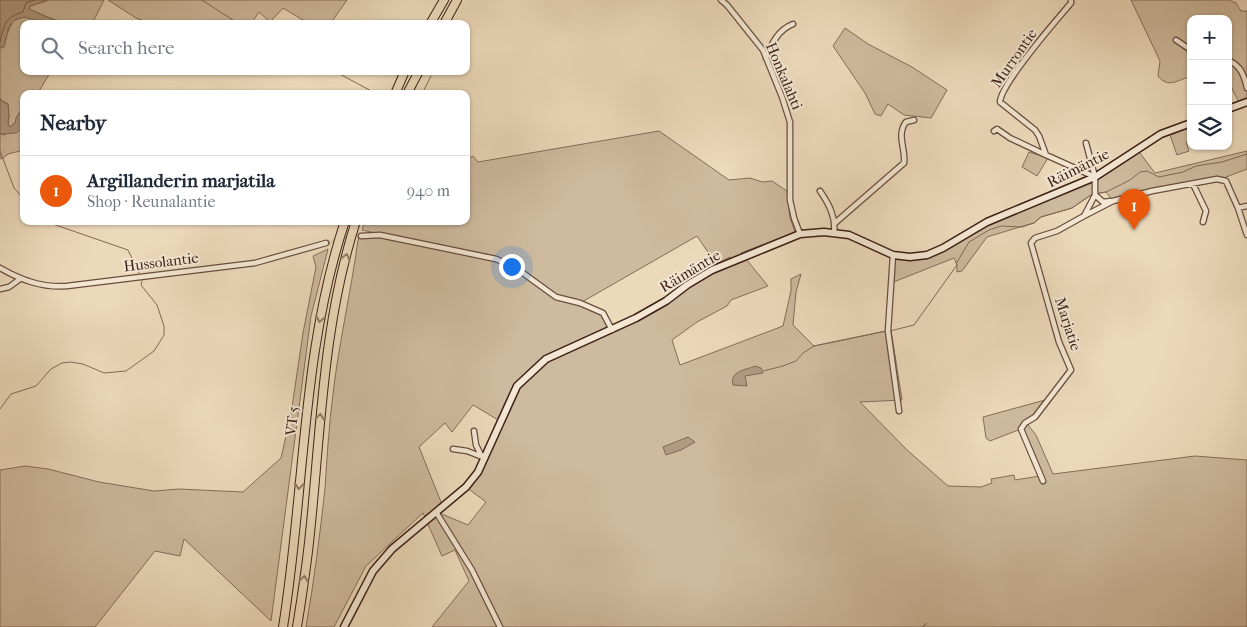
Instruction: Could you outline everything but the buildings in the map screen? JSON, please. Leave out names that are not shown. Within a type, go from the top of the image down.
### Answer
[{"type":"highway","points":[[432,20],[444,0]]},
{"type":"highway","points":[[446,20],[458,0]]},
{"type":"highway","points":[[397,90],[404,75]]},
{"type":"highway","points":[[410,90],[417,75]]},
{"type":"highway","name":"VT 5","points":[[283,627],[289,591],[311,374],[327,284],[344,225]]},
{"type":"highway","name":"VT 5","points":[[297,627],[310,533],[328,340],[340,282],[355,225]]},
{"type":"street","name":"Honkalahti","points":[[721,0],[757,43],[766,58],[782,97],[790,122],[790,200],[800,234]]},
{"type":"street","name":"Murrontie","points":[[1046,155],[1035,130],[1001,104],[1000,96],[1021,64],[1071,3],[1071,0]]},
{"type":"street","points":[[766,58],[779,32],[793,24]]},
{"type":"street","points":[[1176,40],[1187,47]]},
{"type":"street","points":[[1232,62],[1237,64],[1244,73],[1247,88]]},
{"type":"street","points":[[1232,108],[1247,102]]},
{"type":"street","points":[[835,223],[904,163],[905,155],[901,133],[906,122],[914,120]]},
{"type":"street","name":"Räimäntie","points":[[344,627],[373,571],[392,549],[466,487],[478,472],[483,456],[517,386],[546,359],[612,330],[666,301],[712,270],[800,234],[824,232],[848,235],[893,254],[910,257],[927,254],[943,248],[987,222],[1095,176],[1161,134],[1187,124]]},
{"type":"street","points":[[994,131],[1000,130],[1010,138],[1095,176]]},
{"type":"street","points":[[1084,216],[1096,195],[1095,176],[1086,143]]},
{"type":"street","points":[[1096,195],[1103,202],[1113,201],[1152,191],[1217,179],[1226,181],[1247,235]]},
{"type":"street","points":[[1193,184],[1206,211],[1203,222]]},
{"type":"street","points":[[820,191],[831,210],[835,223],[834,233]]},
{"type":"street","points":[[1084,216],[1113,201]]},
{"type":"street","points":[[1238,208],[1247,206]]},
{"type":"street","name":"Marjatie","points":[[1043,481],[1021,429],[1025,423],[1035,417],[1070,370],[1059,342],[1031,243],[1035,238],[1057,231],[1084,216]]},
{"type":"street","points":[[361,236],[380,235],[496,259],[516,268],[556,297],[580,303],[603,314],[612,330]]},
{"type":"street","name":"Hussolantie","points":[[0,268],[20,279],[46,286],[74,285],[255,263],[326,243]]},
{"type":"street","points":[[893,254],[888,331],[899,411]]},
{"type":"street","points":[[0,289],[9,287],[20,279]]},
{"type":"street","points":[[474,431],[476,445],[483,456]]},
{"type":"street","points":[[453,450],[483,456]]},
{"type":"street","points":[[436,512],[472,570],[500,627]]},
{"type":"shaded area","points":[[49,0],[104,0],[94,20],[56,20],[29,9],[30,6]]},
{"type":"shaded area","points":[[108,0],[347,0],[333,20],[303,20],[283,8],[272,20],[268,20],[259,12],[254,20],[142,20]]},
{"type":"shaded area","points":[[1131,0],[1229,0],[1236,3],[1241,11],[1247,11],[1247,106],[1246,102],[1240,104],[1232,89],[1232,15],[1187,15],[1187,77],[1169,83],[1162,80],[1158,76],[1160,61]]},
{"type":"shaded area","points":[[23,17],[36,20],[20,20],[20,75],[49,75],[40,90],[20,90],[20,114],[10,127],[8,124],[8,104],[0,98],[0,48],[4,47],[13,21]]},
{"type":"shaded area","points":[[845,28],[868,44],[912,67],[947,90],[931,118],[904,115],[888,104],[881,116],[875,114],[865,93],[833,46]]},
{"type":"shaded area","points":[[20,124],[20,151],[8,154],[2,159],[0,158],[0,134],[5,135]]},
{"type":"shaded area","points":[[1187,129],[1186,142],[1187,150],[1189,151],[1177,155],[1170,135]]},
{"type":"shaded area","points":[[659,131],[729,180],[750,178],[762,182],[772,181],[787,191],[790,218],[795,232],[741,253],[768,286],[731,300],[727,306],[697,322],[672,340],[680,365],[783,326],[791,291],[791,279],[801,274],[796,292],[793,325],[814,346],[891,330],[902,400],[860,402],[907,450],[948,486],[981,487],[992,483],[991,479],[1014,475],[1015,480],[1040,476],[1021,429],[990,441],[986,438],[983,417],[1045,400],[1050,403],[1028,425],[1036,435],[1053,474],[1195,456],[1247,460],[1247,627],[923,627],[927,623],[922,627],[432,627],[469,581],[455,550],[442,556],[423,513],[366,566],[334,627],[306,627],[325,488],[330,417],[358,240],[361,236],[380,234],[362,230],[364,225],[470,225],[470,158],[473,156],[478,162]],"holes":[[[382,235],[411,239],[497,257],[514,263],[557,295],[582,302],[697,236],[716,264],[730,257],[733,260],[612,330],[603,313],[580,303],[556,297],[516,268],[496,259]],[[473,405],[500,421],[478,472],[466,487],[486,502],[468,525],[437,512],[443,507],[419,447],[445,423],[452,432]]]},
{"type":"shaded area","points":[[1137,149],[1155,173],[1247,151],[1247,169],[1221,179],[1113,201],[1106,192],[1091,195],[1072,208],[1041,217],[1034,223],[987,237],[962,271],[957,272],[954,258],[891,283],[893,255],[927,254],[987,222],[1082,183]]},
{"type":"shaded area","points":[[1029,152],[1048,158],[1037,176],[1022,167]]},
{"type":"shaded area","points":[[328,249],[311,316],[271,621],[184,539],[180,556],[155,551],[95,627],[0,627],[0,470],[25,466],[48,469],[99,482],[154,491],[179,489],[243,492],[281,458],[291,414],[303,333],[316,267],[313,256]]},
{"type":"water","points":[[0,0],[49,0],[30,6],[29,9],[54,20],[34,20],[25,17],[16,19],[9,26],[4,47],[0,48]]},
{"type":"water","points":[[0,98],[8,104],[8,124],[10,127],[15,123],[20,112],[20,130],[16,133],[0,134]]},
{"type":"water","points":[[755,366],[761,368],[763,373],[745,376],[747,386],[733,385],[732,380],[736,374]]},
{"type":"water","points":[[688,437],[695,442],[681,450],[666,455],[663,447]]},
{"type":"waterway","points":[[202,0],[233,20]]},
{"type":"waterway","points":[[341,75],[370,90]]},
{"type":"waterway","points":[[424,90],[431,76]]},
{"type":"waterway","points":[[0,151],[14,188],[20,195]]},
{"type":"waterway","points":[[1099,193],[1106,192],[1130,180],[1140,172],[1147,171],[1159,177],[1247,154]]},
{"type":"waterway","points":[[890,331],[914,325],[957,265],[969,242],[989,230],[1001,226],[1022,227],[1034,223],[1041,217],[1072,208],[1091,195]]},
{"type":"waterway","points":[[56,225],[128,250],[139,273]]},
{"type":"waterway","points":[[0,409],[11,394],[36,386],[51,369],[62,363],[83,364],[104,373],[126,371],[154,351],[164,335],[164,326],[157,305],[141,285],[142,281]]},
{"type":"waterway","points":[[763,371],[796,361],[803,353],[814,346],[886,331]]},
{"type":"tunnel","points":[[326,243],[361,236]]},
{"type":"place","name":"Argillanderin marjatila","points":[[1134,230]]}]
